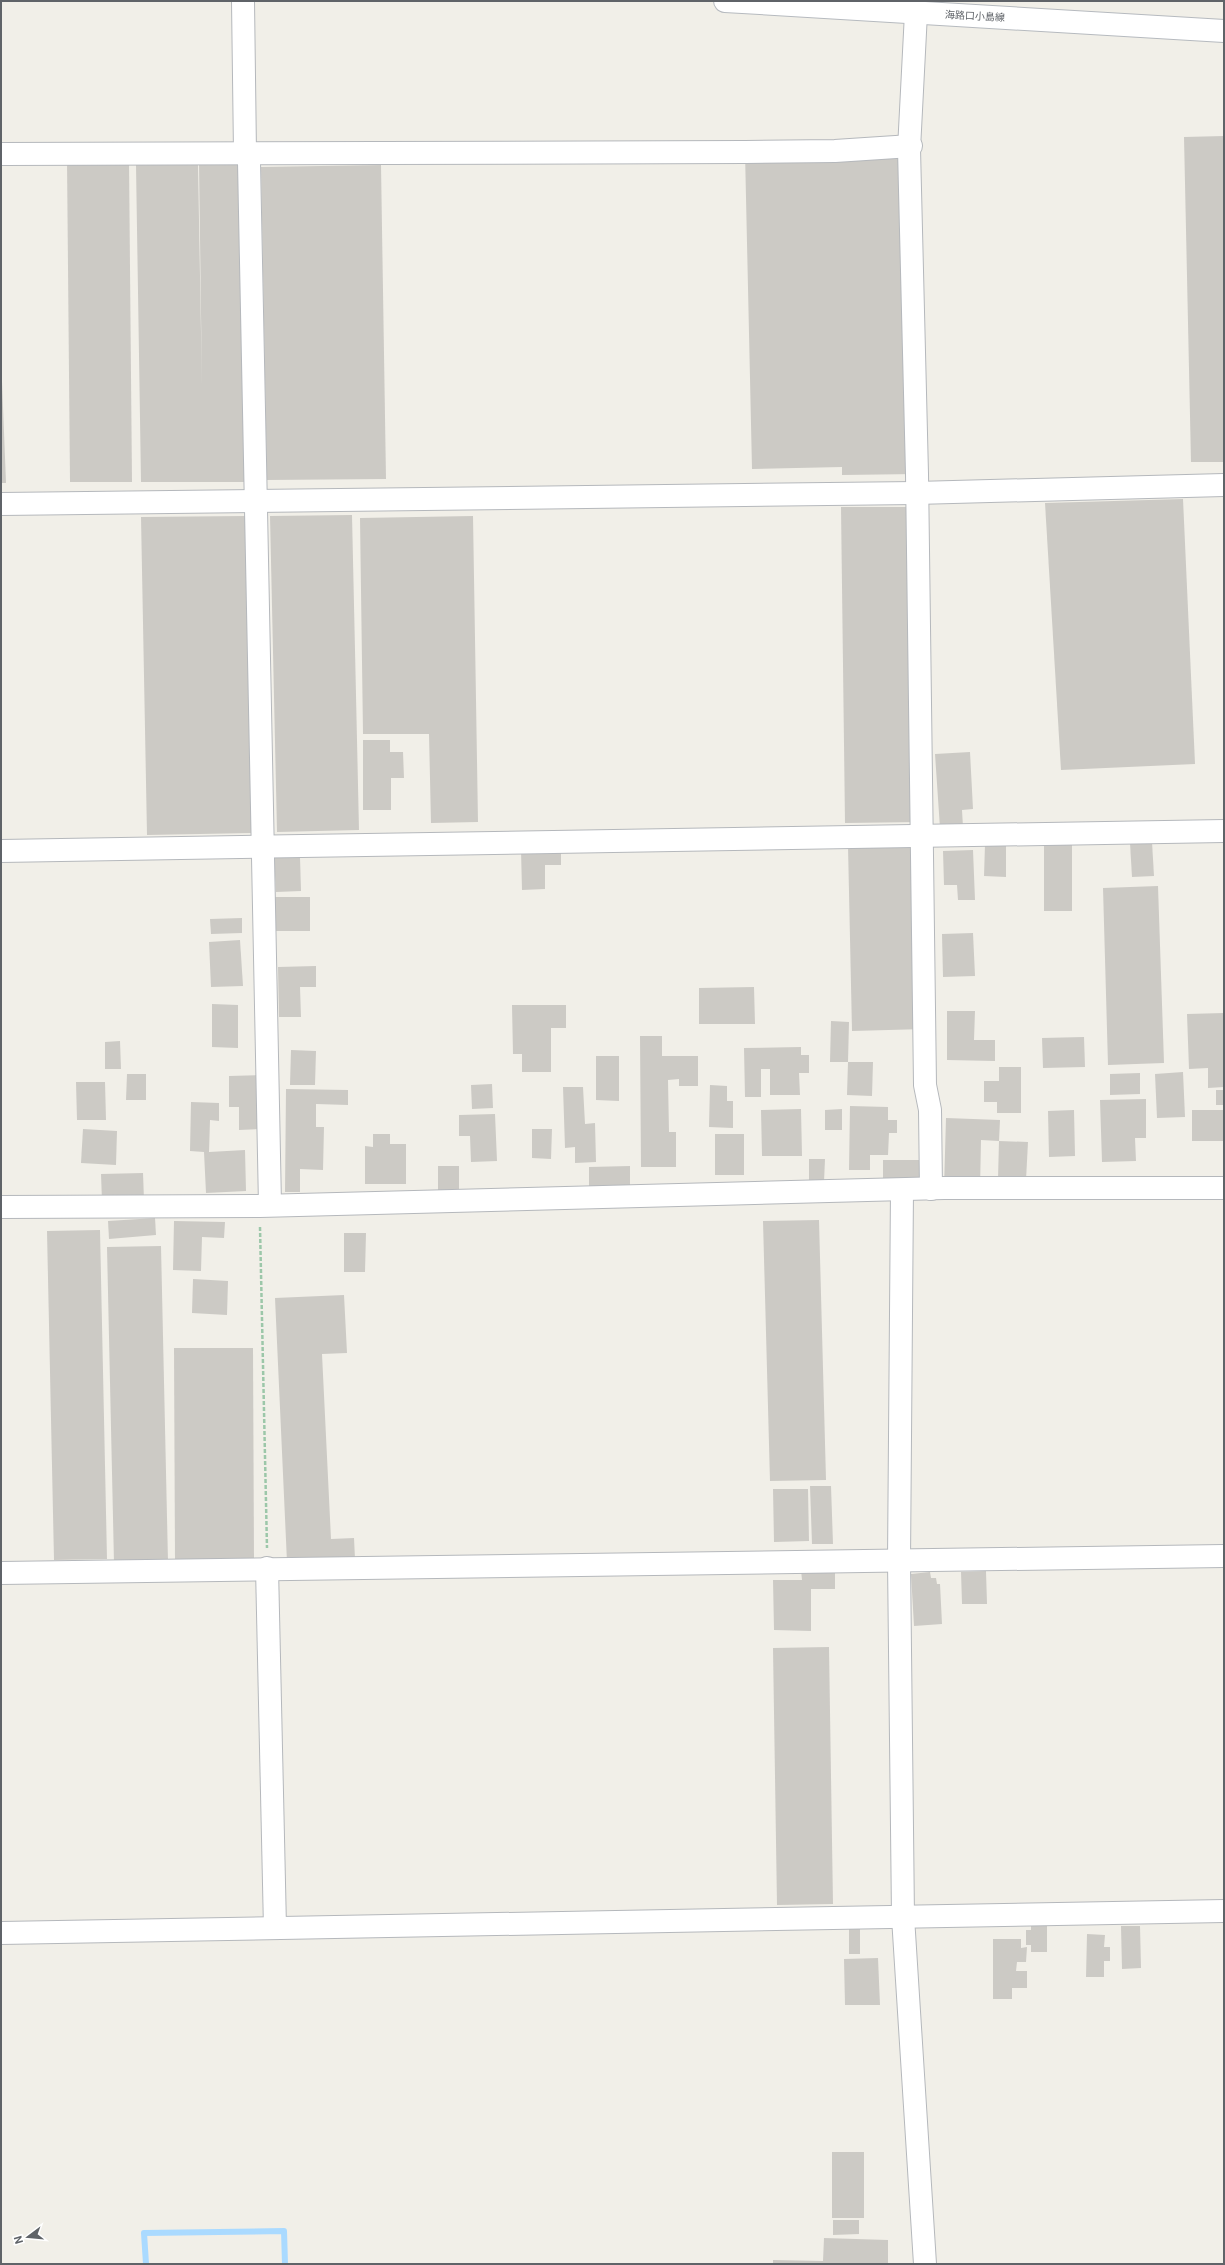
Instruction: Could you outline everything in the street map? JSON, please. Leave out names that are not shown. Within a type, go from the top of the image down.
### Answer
[{"type":"street","points":[[243,1],[244,153],[249,162],[264,848],[265,1206]]},
{"type":"street","name":"海路口小島線","points":[[725,1],[1224,31]]},
{"type":"street","points":[[916,13],[911,146],[925,1085],[930,1110],[931,1189]]},
{"type":"street","points":[[1,154],[745,152],[835,151],[911,146]]},
{"type":"street","points":[[1,504],[916,493],[1224,485]]},
{"type":"street","points":[[1,851],[921,838],[1224,831]]},
{"type":"street","points":[[1,1207],[265,1206],[931,1189],[1224,1188]]},
{"type":"street","points":[[902,1190],[899,1561],[903,1917],[925,2264]]},
{"type":"street","points":[[1,1573],[267,1568],[1224,1556]]},
{"type":"street","points":[[267,1568],[275,1928]]},
{"type":"street","points":[[1,1933],[1224,1911]]},
{"type":"path","points":[[265,1206],[267,1568]]},
{"type":"building","points":[[1224,136],[1224,462],[1191,462],[1184,137]]},
{"type":"building","points":[[909,149],[917,474],[842,475],[842,467],[752,469],[745,152]]},
{"type":"building","points":[[67,160],[129,160],[132,482],[70,482]]},
{"type":"building","points":[[199,163],[242,163],[245,482],[141,482],[136,165],[198,164],[202,388]]},
{"type":"building","points":[[381,165],[386,479],[267,480],[261,167]]},
{"type":"building","points":[[1,356],[6,483],[1,483]]},
{"type":"building","points":[[1183,499],[1195,764],[1061,770],[1045,503]]},
{"type":"building","points":[[841,507],[916,507],[921,822],[845,823]]},
{"type":"building","points":[[352,515],[359,830],[277,832],[270,516]]},
{"type":"building","points":[[245,516],[252,833],[147,835],[141,517]]},
{"type":"building","points":[[473,516],[478,822],[431,823],[429,734],[363,734],[360,518]]},
{"type":"building","points":[[363,740],[390,740],[390,752],[403,752],[404,778],[391,778],[391,810],[363,810]]},
{"type":"building","points":[[970,752],[973,809],[962,810],[963,827],[940,828],[935,754]]},
{"type":"building","points":[[1152,842],[1154,876],[1132,877],[1130,843]]},
{"type":"building","points":[[1044,844],[1072,844],[1072,911],[1044,911]]},
{"type":"building","points":[[921,845],[925,1029],[852,1031],[848,846]]},
{"type":"building","points":[[985,845],[1006,846],[1006,877],[984,876]]},
{"type":"building","points":[[521,850],[561,850],[561,865],[545,865],[545,889],[522,890]]},
{"type":"building","points":[[973,850],[975,900],[958,900],[957,885],[944,885],[943,851]]},
{"type":"building","points":[[300,857],[301,891],[276,892],[274,858]]},
{"type":"building","points":[[1158,886],[1164,1063],[1108,1065],[1103,888]]},
{"type":"building","points":[[274,897],[310,897],[310,931],[274,931]]},
{"type":"building","points":[[242,918],[242,933],[211,934],[210,919]]},
{"type":"building","points":[[973,933],[975,976],[943,977],[942,934]]},
{"type":"building","points":[[240,940],[243,986],[211,987],[209,942]]},
{"type":"building","points":[[316,966],[316,987],[300,987],[301,1017],[279,1017],[278,967]]},
{"type":"building","points":[[754,987],[755,1024],[699,1024],[699,988]]},
{"type":"building","points":[[212,1004],[238,1005],[238,1048],[212,1047]]},
{"type":"building","points":[[512,1005],[566,1005],[566,1028],[551,1028],[551,1072],[522,1072],[522,1054],[513,1054]]},
{"type":"building","points":[[947,1011],[975,1011],[974,1040],[995,1040],[995,1061],[947,1060]]},
{"type":"building","points":[[1224,1013],[1224,1087],[1208,1088],[1208,1068],[1189,1069],[1187,1014]]},
{"type":"building","points":[[831,1021],[849,1022],[848,1062],[830,1062]]},
{"type":"building","points":[[640,1036],[662,1036],[662,1056],[698,1056],[698,1086],[679,1086],[679,1079],[668,1080],[669,1132],[676,1132],[676,1167],[641,1167]]},
{"type":"building","points":[[1084,1037],[1085,1067],[1043,1068],[1042,1038]]},
{"type":"building","points":[[120,1041],[121,1069],[105,1069],[105,1042]]},
{"type":"building","points":[[801,1047],[801,1055],[809,1055],[809,1073],[799,1073],[800,1095],[770,1095],[770,1069],[761,1069],[761,1097],[745,1097],[744,1048]]},
{"type":"building","points":[[291,1050],[316,1051],[315,1085],[290,1085]]},
{"type":"building","points":[[596,1056],[619,1056],[619,1101],[596,1100]]},
{"type":"building","points":[[848,1062],[873,1062],[872,1096],[847,1095]]},
{"type":"building","points":[[999,1067],[1021,1067],[1021,1113],[997,1113],[997,1102],[984,1102],[984,1081],[999,1081]]},
{"type":"building","points":[[1183,1072],[1185,1117],[1157,1118],[1155,1074]]},
{"type":"building","points":[[1140,1073],[1140,1094],[1110,1095],[1110,1074]]},
{"type":"building","points":[[127,1074],[146,1074],[146,1100],[126,1100]]},
{"type":"building","points":[[262,1075],[262,1129],[239,1130],[239,1107],[229,1107],[229,1076]]},
{"type":"building","points":[[76,1082],[105,1082],[106,1120],[77,1120]]},
{"type":"building","points":[[492,1084],[493,1108],[472,1109],[471,1085]]},
{"type":"building","points":[[710,1085],[727,1086],[727,1101],[733,1101],[733,1128],[709,1127]]},
{"type":"building","points":[[563,1087],[583,1087],[585,1124],[595,1123],[596,1162],[575,1163],[575,1147],[565,1148]]},
{"type":"building","points":[[286,1089],[348,1090],[348,1105],[316,1104],[316,1127],[324,1127],[323,1170],[300,1169],[300,1192],[285,1192]]},
{"type":"building","points":[[1216,1090],[1224,1090],[1224,1105],[1216,1105]]},
{"type":"building","points":[[1146,1099],[1146,1138],[1135,1138],[1136,1161],[1102,1162],[1100,1100]]},
{"type":"building","points":[[191,1102],[219,1103],[219,1121],[210,1120],[209,1152],[245,1150],[246,1191],[206,1193],[204,1152],[190,1151]]},
{"type":"building","points":[[850,1106],[888,1107],[888,1120],[897,1120],[897,1133],[889,1133],[888,1155],[870,1155],[870,1170],[849,1170]]},
{"type":"building","points":[[801,1109],[802,1156],[762,1156],[761,1110]]},
{"type":"building","points":[[842,1109],[842,1130],[825,1130],[825,1110]]},
{"type":"building","points":[[1074,1110],[1075,1156],[1049,1157],[1048,1111]]},
{"type":"building","points":[[1192,1110],[1224,1110],[1224,1141],[1192,1141]]},
{"type":"building","points":[[495,1114],[497,1161],[471,1162],[470,1136],[459,1136],[459,1115]]},
{"type":"building","points":[[946,1118],[1000,1120],[999,1141],[981,1140],[980,1189],[944,1188]]},
{"type":"building","points":[[83,1129],[117,1131],[116,1165],[81,1163]]},
{"type":"building","points":[[532,1129],[552,1129],[551,1159],[532,1158]]},
{"type":"building","points":[[373,1134],[390,1134],[390,1144],[406,1144],[406,1184],[365,1184],[365,1146],[373,1147]]},
{"type":"building","points":[[715,1134],[744,1134],[744,1175],[715,1175]]},
{"type":"building","points":[[999,1141],[1028,1142],[1026,1180],[998,1179]]},
{"type":"building","points":[[809,1159],[825,1159],[824,1182],[809,1182]]},
{"type":"building","points":[[883,1160],[930,1160],[931,1189],[883,1190]]},
{"type":"building","points":[[438,1166],[459,1166],[459,1190],[438,1190]]},
{"type":"building","points":[[630,1166],[630,1189],[589,1189],[589,1167]]},
{"type":"building","points":[[143,1173],[144,1200],[102,1201],[101,1174]]},
{"type":"building","points":[[155,1218],[156,1235],[109,1239],[108,1221]]},
{"type":"building","points":[[819,1220],[826,1480],[770,1481],[763,1221]]},
{"type":"building","points":[[174,1221],[225,1222],[224,1238],[202,1237],[201,1271],[173,1270]]},
{"type":"building","points":[[100,1230],[107,1559],[54,1560],[47,1231]]},
{"type":"building","points":[[344,1233],[366,1233],[365,1272],[344,1272]]},
{"type":"building","points":[[161,1246],[168,1562],[114,1563],[107,1247]]},
{"type":"building","points":[[193,1279],[228,1281],[227,1315],[192,1313]]},
{"type":"building","points":[[344,1295],[347,1353],[322,1354],[331,1539],[354,1538],[355,1559],[287,1562],[275,1298]]},
{"type":"building","points":[[174,1348],[253,1348],[254,1560],[175,1561]]},
{"type":"building","points":[[810,1486],[831,1486],[833,1544],[812,1544]]},
{"type":"building","points":[[773,1489],[808,1489],[809,1541],[774,1542]]},
{"type":"building","points":[[801,1570],[835,1570],[835,1589],[811,1589],[811,1631],[774,1630],[773,1580],[802,1580]]},
{"type":"building","points":[[986,1571],[987,1604],[962,1604],[961,1572]]},
{"type":"building","points":[[930,1572],[931,1578],[936,1578],[937,1584],[940,1584],[942,1624],[914,1626],[911,1574]]},
{"type":"building","points":[[829,1647],[833,1904],[777,1905],[773,1648]]},
{"type":"building","points":[[1031,1922],[1047,1922],[1047,1952],[1031,1952],[1031,1945],[1026,1945],[1026,1930],[1031,1930]]},
{"type":"building","points":[[1121,1926],[1140,1926],[1141,1968],[1122,1969]]},
{"type":"building","points":[[849,1928],[860,1928],[860,1954],[849,1954]]},
{"type":"building","points":[[1087,1934],[1105,1935],[1104,1947],[1110,1947],[1110,1961],[1104,1961],[1104,1977],[1086,1977]]},
{"type":"building","points":[[993,1939],[1021,1939],[1021,1948],[1027,1947],[1026,1962],[1017,1962],[1016,1971],[1027,1971],[1027,1988],[1012,1988],[1012,1999],[993,1999]]},
{"type":"building","points":[[878,1958],[880,2005],[845,2005],[844,1959]]},
{"type":"building","points":[[832,2152],[864,2152],[864,2218],[832,2218]]},
{"type":"building","points":[[833,2220],[859,2220],[859,2234],[833,2235]]},
{"type":"building","points":[[824,2238],[888,2240],[888,2264],[773,2264],[773,2260],[823,2261]]},
{"type":"waterway","points":[[146,2264],[144,2233],[284,2231],[285,2264]]}]
